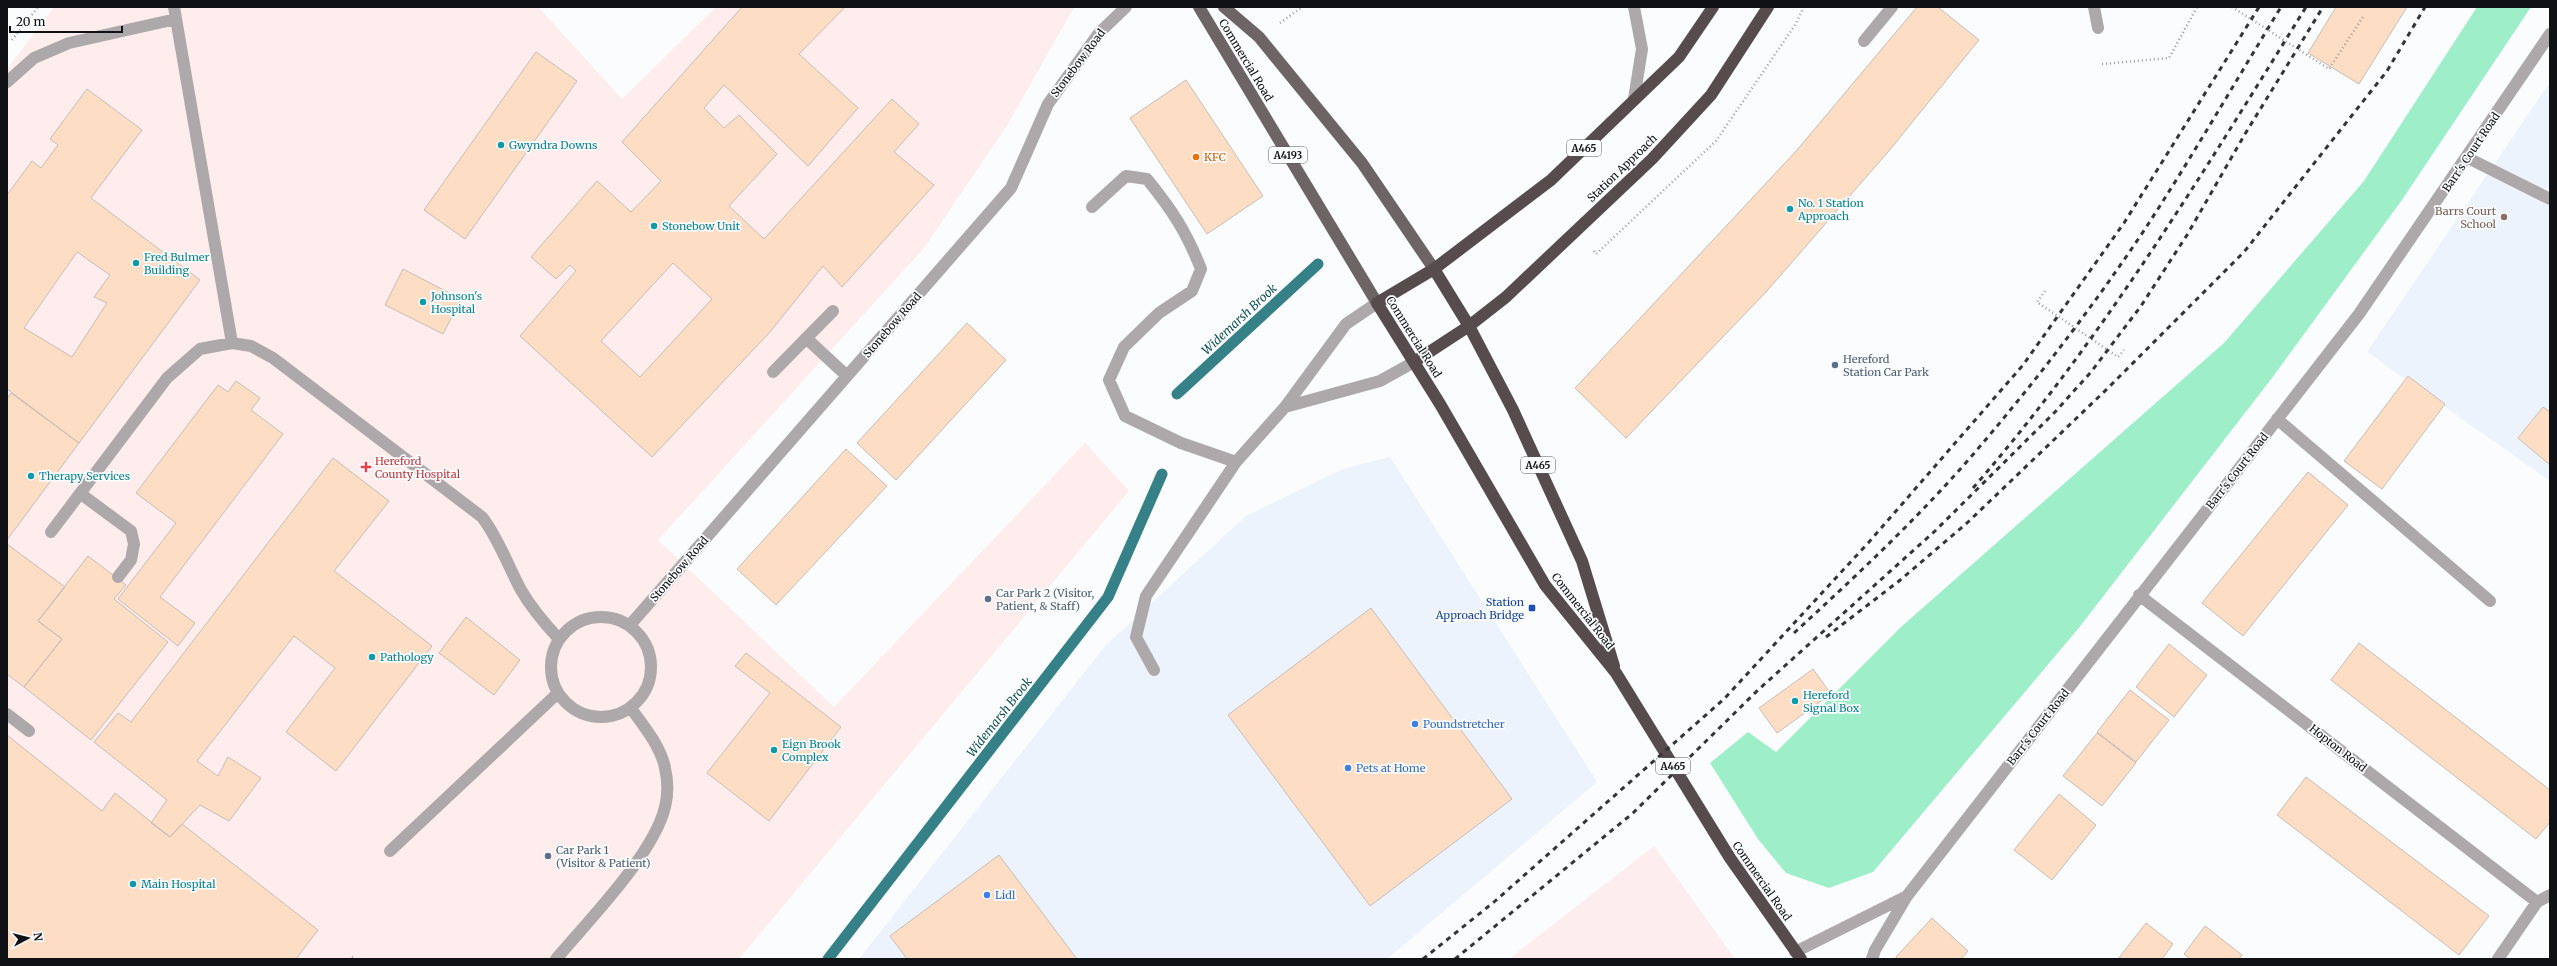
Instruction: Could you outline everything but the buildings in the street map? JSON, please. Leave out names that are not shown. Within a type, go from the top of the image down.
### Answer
[{"type":"highway","name":"A465","points":[[1434,269],[1551,180],[1679,57],[1713,7]]},
{"type":"highway","name":"Station Approach","points":[[1414,362],[1469,326],[1506,297],[1652,159],[1711,95],[1768,7]]},
{"type":"highway","points":[[1378,303],[1434,269]]},
{"type":"highway","name":"Commercial Road","points":[[1434,269],[1469,326],[1513,410],[1582,561],[1616,673]]},
{"type":"highway","name":"Commercial Road","points":[[1378,303],[1545,585],[1616,673],[1730,858],[1798,956]]},
{"type":"main road","name":"Commercial Road","points":[[1199,7],[1378,303]]},
{"type":"main road","name":"Commercial Road","points":[[1224,7],[1259,37],[1362,162],[1434,269]]},
{"type":"street","name":"Stonebow Road","points":[[630,625],[1011,188],[1048,104],[1099,33],[1126,7]]},
{"type":"street","points":[[1634,7],[1642,49],[1634,99]]},
{"type":"street","points":[[1864,42],[1892,7]]},
{"type":"street","points":[[2094,7],[2098,28]]},
{"type":"street","points":[[7,82],[34,58],[68,43],[175,13],[232,343]]},
{"type":"street","name":"Barr's Court Road","points":[[1872,959],[1875,950],[1907,896],[2139,595],[2359,314],[2468,158],[2550,34]]},
{"type":"street","points":[[2468,158],[2550,199]]},
{"type":"street","points":[[1092,207],[1126,176],[1147,179],[1174,212],[1188,237],[1201,269],[1192,291],[1159,313],[1124,348],[1109,380],[1125,416],[1181,443],[1236,462]]},
{"type":"street","points":[[1154,670],[1136,637],[1146,596],[1236,462],[1284,407],[1346,324],[1378,303]]},
{"type":"street","points":[[772,372],[833,311]]},
{"type":"street","points":[[806,338],[847,376]]},
{"type":"street","points":[[51,532],[167,378],[200,349],[232,343],[252,346],[273,358],[482,516],[494,533],[530,604],[539,618],[560,639]]},
{"type":"street","points":[[1284,407],[1380,381],[1414,362]]},
{"type":"street","points":[[2277,419],[2490,601]]},
{"type":"street","points":[[81,494],[131,531],[134,544],[131,560],[118,577]]},
{"type":"street","name":"Hopton Road","points":[[2139,595],[2537,902]]},
{"type":"street","points":[[600,616],[616,618],[630,625],[643,639],[651,657],[652,676],[644,694],[631,708],[616,716],[599,718],[583,714],[568,706],[558,693],[553,680],[551,665],[560,639],[570,627],[584,620],[600,616]]},
{"type":"street","points":[[390,851],[558,693]]},
{"type":"street","points":[[556,959],[636,864],[656,832],[665,808],[668,787],[665,766],[655,743],[631,708]]},
{"type":"street","points":[[7,714],[29,731]]},
{"type":"street","points":[[2498,959],[2537,902],[2550,895]]},
{"type":"street","name":"Barr's Court Road","points":[[1798,956],[1907,896]]},
{"type":"path","points":[[11,41],[38,7]]},
{"type":"path","points":[[2102,64],[2169,58],[2197,7]]},
{"type":"path","points":[[2232,7],[2329,68],[2363,17]]},
{"type":"path","points":[[2044,291],[2037,302],[2118,357],[2124,350]]},
{"type":"shaded area","name":"Hereford County Hospital","points":[[54,7],[538,7],[622,99],[716,7],[1074,7],[1008,124],[924,248],[658,540],[834,707],[1085,443],[1129,491],[739,959],[7,959],[7,69]]},
{"type":"shaded area","name":"Barrs Court School","points":[[2550,82],[2550,481],[2367,352]]},
{"type":"shaded area","points":[[1390,457],[1597,782],[1387,959],[859,959],[1106,645],[1246,516],[1343,469]]},
{"type":"shaded area","points":[[1654,846],[1735,959],[1509,959]]},
{"type":"green space","points":[[2477,7],[2531,7],[2402,200],[2272,378],[2078,629],[1873,872],[1829,888],[1786,873],[1758,839],[1710,763],[1748,732],[1776,752],[1901,627],[2224,343],[2364,181]]},
{"type":"waterway","name":"Widemarsh Brook","points":[[1177,394],[1318,264]]},
{"type":"waterway","name":"Widemarsh Brook","points":[[828,959],[1108,597],[1162,474]]},
{"type":"railway","points":[[1423,959],[1494,902],[1724,699],[1869,542],[2023,365],[2124,223],[2259,7]]},
{"type":"railway","points":[[1794,633],[1885,548],[1928,504],[1993,431],[2060,348],[2143,232],[2196,149],[2281,7]]},
{"type":"railway","points":[[1973,488],[2020,432],[2108,315],[2229,131],[2306,7]]},
{"type":"railway","points":[[1455,959],[1633,813],[1758,690],[1935,531],[2055,412],[2091,372],[2141,306],[2187,235],[2245,134],[2323,7]]},
{"type":"railway","points":[[1826,637],[1899,581],[1967,523],[2107,389],[2244,252],[2387,71],[2425,7]]},
{"type":"place","name":"Gwyndra Downs","points":[[501,145]]},
{"type":"place","name":"KFC","points":[[1196,157]]},
{"type":"place","name":"No. 1 Station Approach","points":[[1790,209]]},
{"type":"place","name":"Barrs Court School","points":[[2504,217]]},
{"type":"place","name":"Stonebow Unit","points":[[654,226]]},
{"type":"place","name":"Fred Bulmer Building","points":[[136,263]]},
{"type":"place","name":"Johnson's Hospital","points":[[423,302]]},
{"type":"place","name":"Hereford Station Car Park","points":[[1835,365]]},
{"type":"place","name":"Hereford County Hospital","points":[[366,467]]},
{"type":"place","name":"Therapy Services","points":[[31,476]]},
{"type":"place","name":"Car Park 2 (Visitor, Patient, & Staff)","points":[[988,599]]},
{"type":"place","name":"Station Approach Bridge","points":[[1532,608]]},
{"type":"place","name":"Pathology","points":[[372,657]]},
{"type":"place","name":"Hereford Signal Box","points":[[1795,701]]},
{"type":"place","name":"Poundstretcher","points":[[1415,724]]},
{"type":"place","name":"Eign Brook Complex","points":[[774,750]]},
{"type":"place","name":"Pets at Home","points":[[1348,768]]},
{"type":"place","name":"Car Park 1 (Visitor & Patient)","points":[[548,856]]},
{"type":"place","name":"Main Hospital","points":[[133,884]]},
{"type":"place","name":"Lidl","points":[[987,895]]}]
